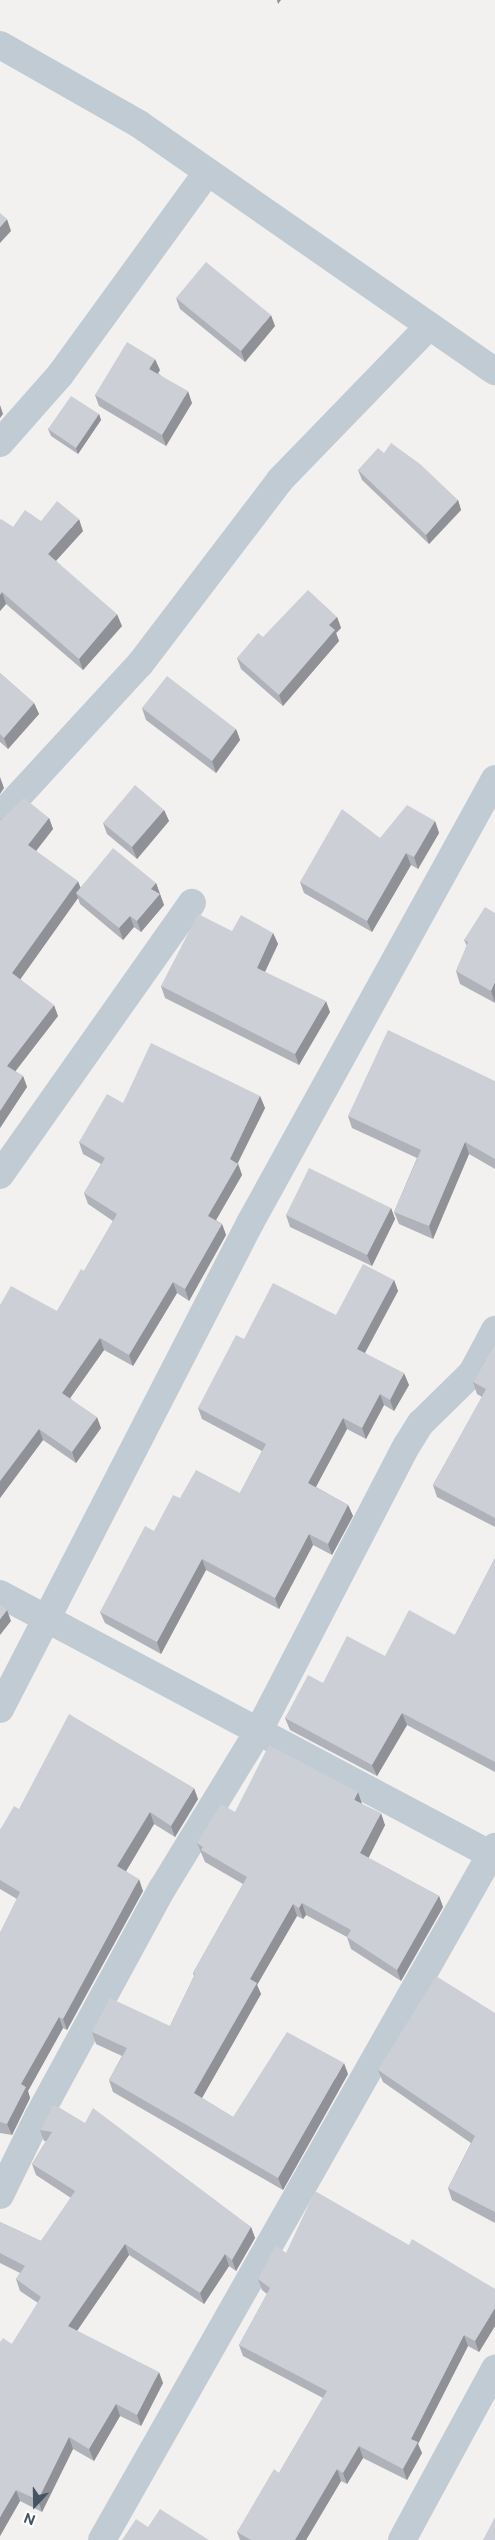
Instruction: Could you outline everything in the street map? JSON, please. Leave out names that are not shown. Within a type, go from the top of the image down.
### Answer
[{"type":"street","points":[[2,49],[139,124],[495,371]]},
{"type":"street","points":[[0,444],[60,375],[207,173]]},
{"type":"street","points":[[0,816],[140,664],[280,480],[429,326]]},
{"type":"street","points":[[0,1709],[49,1618],[250,1223],[495,779]]},
{"type":"street","points":[[0,1175],[192,903]]},
{"type":"street","points":[[0,2195],[38,2117],[162,1889],[260,1730],[407,1445],[420,1423],[472,1373],[495,1330]]},
{"type":"street","points":[[0,1594],[494,1853],[102,2540]]},
{"type":"street","points":[[402,2540],[495,2369]]},
{"type":"building","points":[[0,213],[7,219],[0,227]]},
{"type":"building","points":[[206,262],[271,315],[241,351],[176,298]]},
{"type":"building","points":[[127,342],[155,359],[149,369],[188,391],[162,435],[95,395]]},
{"type":"building","points":[[71,396],[99,414],[76,448],[48,429]]},
{"type":"building","points":[[391,443],[420,464],[458,500],[426,535],[358,470],[378,448],[384,453]]},
{"type":"building","points":[[57,501],[79,519],[48,554],[117,614],[79,659],[2,592],[0,595],[0,520],[13,527],[25,510],[41,521]]},
{"type":"building","points":[[308,590],[337,617],[329,625],[335,630],[279,695],[237,658],[258,633],[263,637]]},
{"type":"building","points":[[0,673],[34,703],[4,738],[0,734]]},
{"type":"building","points":[[167,676],[236,729],[212,761],[142,708]]},
{"type":"building","points":[[135,785],[164,810],[132,847],[103,823]]},
{"type":"building","points":[[24,798],[49,818],[28,845],[78,881],[12,973],[54,1005],[7,1066],[23,1076],[0,1111],[0,819]]},
{"type":"building","points":[[407,805],[435,821],[414,857],[406,853],[367,921],[300,882],[342,809],[380,838]]},
{"type":"building","points":[[113,848],[156,883],[151,889],[160,894],[137,921],[130,916],[119,928],[76,893]]},
{"type":"building","points":[[485,907],[495,913],[495,982],[491,991],[456,971],[468,942],[464,940]]},
{"type":"building","points":[[198,914],[232,931],[241,915],[273,933],[257,968],[326,1001],[295,1054],[161,986]]},
{"type":"building","points":[[388,1030],[495,1081],[495,1159],[465,1142],[429,1226],[394,1212],[421,1150],[348,1116]]},
{"type":"building","points":[[151,1043],[260,1096],[230,1159],[238,1164],[208,1216],[222,1224],[185,1289],[173,1282],[129,1355],[100,1338],[62,1393],[97,1417],[72,1452],[39,1429],[0,1481],[0,1305],[11,1286],[57,1311],[81,1269],[84,1271],[117,1214],[84,1193],[105,1158],[79,1142],[107,1094],[123,1103]]},
{"type":"building","points":[[309,1168],[391,1208],[367,1255],[286,1215]]},
{"type":"building","points":[[363,1264],[394,1280],[357,1349],[404,1373],[390,1400],[380,1394],[362,1428],[343,1418],[308,1483],[348,1505],[328,1544],[309,1534],[275,1598],[202,1559],[157,1642],[100,1612],[145,1526],[154,1531],[173,1495],[180,1498],[196,1470],[240,1493],[266,1444],[198,1408],[236,1335],[244,1339],[273,1283],[336,1315]]},
{"type":"building","points":[[495,1343],[495,1518],[433,1485],[486,1389],[473,1382]]},
{"type":"building","points":[[495,1558],[495,1762],[402,1713],[372,1765],[285,1718],[308,1675],[323,1683],[347,1636],[385,1656],[409,1610],[455,1635]]},
{"type":"building","points":[[0,1604],[7,1610],[0,1619]]},
{"type":"building","points":[[69,1714],[194,1788],[171,1826],[150,1812],[117,1866],[139,1879],[63,2019],[59,2017],[21,2084],[26,2087],[7,2124],[0,2122],[0,1933],[20,1892],[0,1880],[0,1830],[14,1806],[19,1809]]},
{"type":"building","points":[[269,1745],[358,1792],[354,1800],[381,1813],[360,1853],[439,1896],[397,1970],[347,1937],[351,1930],[302,1903],[299,1908],[293,1904],[250,1979],[257,1983],[194,2093],[233,2117],[287,2032],[344,2063],[278,2178],[109,2080],[127,2048],[92,2032],[110,1998],[170,2026],[195,1974],[193,1973],[247,1877],[201,1850],[203,1847],[197,1843],[221,1804],[235,1812]]},
{"type":"building","points":[[436,1976],[495,2013],[495,2212],[448,2188],[475,2136],[378,2070]]},
{"type":"building","points":[[53,2104],[85,2123],[93,2108],[251,2227],[232,2260],[225,2254],[200,2293],[125,2244],[68,2326],[159,2372],[137,2415],[116,2404],[89,2449],[69,2437],[38,2500],[16,2490],[0,2517],[0,2342],[3,2338],[12,2344],[41,2297],[16,2279],[25,2266],[0,2253],[0,2222],[41,2241],[75,2191],[32,2164],[52,2132],[40,2130]]},
{"type":"building","points":[[315,2191],[409,2245],[412,2239],[495,2289],[495,2308],[475,2341],[464,2335],[411,2439],[418,2442],[403,2469],[359,2446],[343,2473],[337,2469],[295,2540],[251,2540],[237,2532],[274,2469],[279,2473],[327,2391],[239,2345],[270,2288],[258,2279],[276,2245],[286,2253]]},
{"type":"building","points":[[160,2509],[209,2540],[122,2540],[136,2519],[148,2527]]},
{"type":"building","points":[[495,2517],[495,2540],[483,2540]]}]
